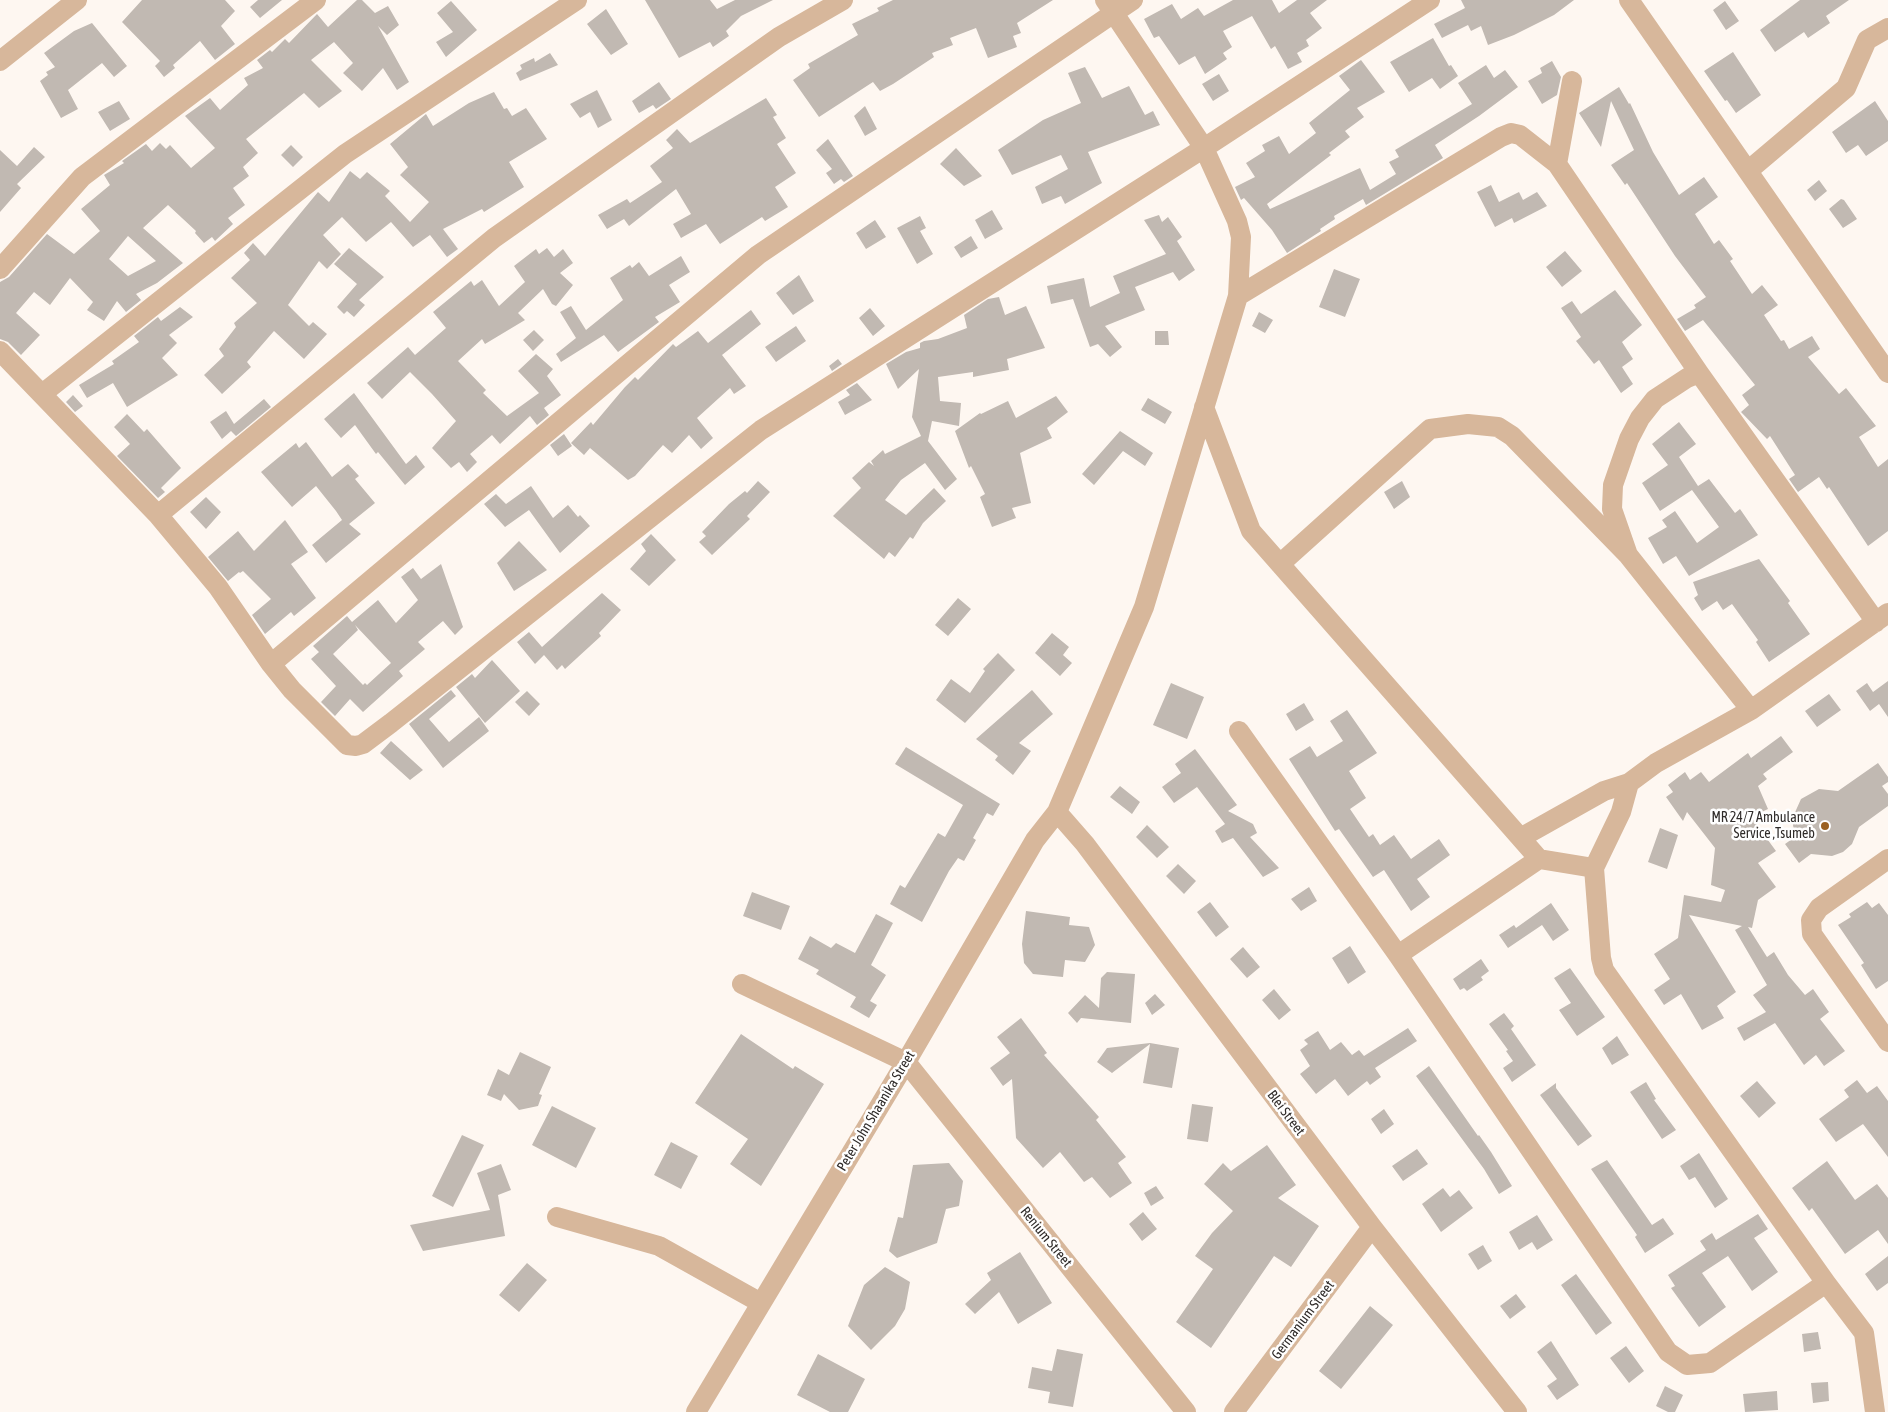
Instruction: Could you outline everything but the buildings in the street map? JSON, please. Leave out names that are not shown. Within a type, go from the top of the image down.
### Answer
[{"type":"street","points":[[0,61],[77,0]]},
{"type":"street","points":[[0,269],[82,177],[316,0]]},
{"type":"street","points":[[42,394],[61,376],[345,154],[577,0]]},
{"type":"street","points":[[158,515],[494,238],[779,37],[843,0]]},
{"type":"street","points":[[271,664],[758,255],[1110,6],[1133,0]]},
{"type":"street","points":[[0,351],[158,515],[218,587],[271,664],[311,710],[347,745],[363,744],[761,430],[1204,148],[1430,0]]},
{"type":"street","points":[[1629,0],[1749,170],[1888,373]]},
{"type":"street","name":"Peter John Shaanika Street","points":[[701,1410],[761,1303],[906,1062],[1034,840],[1057,812],[1144,607],[1238,296],[1241,237],[1237,221],[1204,148],[1110,6]]},
{"type":"street","points":[[1749,170],[1846,88],[1867,40],[1888,28]]},
{"type":"street","points":[[1557,164],[1572,81]]},
{"type":"street","points":[[1238,296],[1506,135],[1511,133],[1520,135],[1557,164],[1699,372],[1882,618],[1751,710],[1656,763],[1629,783],[1604,791],[1522,837]]},
{"type":"street","points":[[1628,555],[1612,509],[1613,485],[1629,439],[1640,418],[1655,399],[1669,388],[1699,372]]},
{"type":"street","points":[[1204,407],[1252,531],[1522,837],[1539,859],[1594,868]]},
{"type":"street","points":[[1280,564],[1430,430],[1468,424],[1498,427],[1512,436],[1628,555],[1751,710]]},
{"type":"street","points":[[1239,731],[1398,955],[1668,1352],[1687,1365],[1710,1363],[1826,1283]]},
{"type":"street","points":[[1629,783],[1621,812],[1594,868],[1601,958],[1604,970],[1826,1283],[1864,1333],[1875,1412]]},
{"type":"street","name":"Blei Street","points":[[1057,812],[1085,844],[1372,1227],[1517,1412]]},
{"type":"street","points":[[1398,955],[1539,859]]},
{"type":"street","points":[[1888,859],[1818,908],[1811,920],[1812,934],[1888,1042]]},
{"type":"street","points":[[742,984],[906,1062]]},
{"type":"street","name":"Renium Street","points":[[906,1062],[1186,1412]]},
{"type":"street","points":[[557,1217],[659,1246],[761,1303]]},
{"type":"street","name":"Germanium Street","points":[[1234,1412],[1372,1227]]},
{"type":"place","name":"MR 24/7 Ambulance Service ,Tsumeb","points":[[1825,826]]}]
